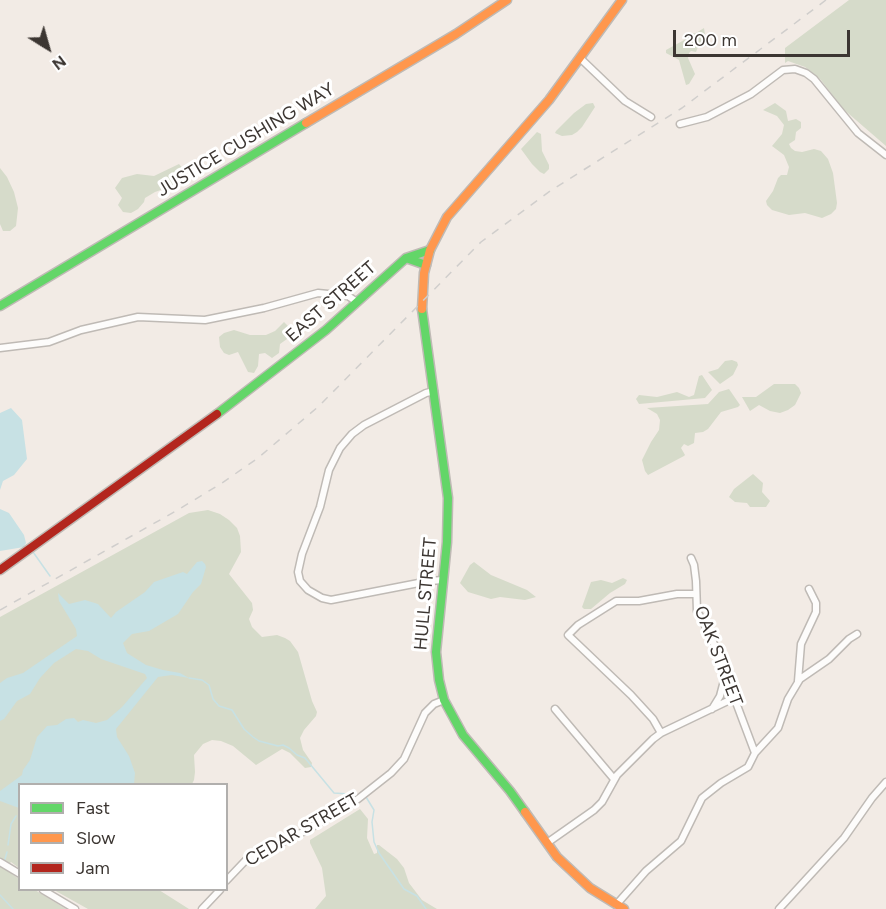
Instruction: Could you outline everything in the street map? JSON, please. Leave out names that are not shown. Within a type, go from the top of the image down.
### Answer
[{"type":"main road","name":"JUSTICE CUSHING WAY","points":[[0,306],[456,34],[507,0]]},
{"type":"main road","points":[[430,250],[441,226],[454,207],[529,124],[622,0]]},
{"type":"main road","name":"EAST STREET","points":[[0,570],[249,390],[311,342],[406,258],[430,250]]},
{"type":"main road","name":"HULL STREET","points":[[430,250],[422,289],[422,314],[448,498],[447,542],[436,652],[444,700],[463,735],[510,791],[547,843],[579,879],[620,907]]},
{"type":"main road","points":[[406,258],[426,265]]},
{"type":"street","points":[[580,58],[625,101],[651,117]]},
{"type":"street","points":[[680,124],[707,117],[751,94],[783,70],[795,69],[806,73],[818,83],[858,133],[886,155]]},
{"type":"street","points":[[0,348],[49,342],[81,330],[138,317],[205,320],[264,308],[318,293],[348,296],[357,302]]},
{"type":"street","points":[[434,391],[364,424],[340,448],[329,470],[320,507],[298,572],[300,581],[308,590],[331,600],[443,580]]},
{"type":"street","name":"OAK STREET","points":[[691,558],[695,568],[697,611],[710,633],[755,753]]},
{"type":"street","points":[[798,682],[801,644],[816,612],[816,603],[809,589]]},
{"type":"street","points":[[661,733],[653,719],[631,695],[568,635],[578,625],[616,601],[639,601],[696,594]]},
{"type":"street","points":[[620,907],[646,871],[678,844],[702,798],[721,783],[746,769],[755,753],[778,728],[788,699],[798,682],[857,634]]},
{"type":"street","points":[[712,709],[720,696],[726,673]]},
{"type":"street","points":[[547,843],[594,810],[614,779],[661,733],[734,698]]},
{"type":"street","name":"CEDAR STREET","points":[[228,878],[237,867],[251,857],[309,829],[358,799],[391,773],[404,759],[425,713],[434,704],[444,700]]},
{"type":"street","points":[[555,709],[614,779]]},
{"type":"street","points":[[779,909],[844,838],[886,782]]},
{"type":"street","points":[[0,862],[18,873]]},
{"type":"street","points":[[45,891],[75,909]]},
{"type":"street","points":[[202,909],[219,891]]},
{"type":"green space","points":[[849,0],[886,0],[886,146],[842,108],[821,80],[805,67],[788,61],[785,63],[785,48]]},
{"type":"green space","points":[[704,28],[706,41],[698,47],[696,52],[689,53],[688,58],[695,74],[686,85],[679,60],[666,53],[666,50],[686,39],[690,34]]},
{"type":"green space","points":[[593,103],[595,107],[577,132],[562,136],[555,133],[574,113],[586,104]]},
{"type":"green space","points":[[775,103],[786,111],[788,121],[796,119],[801,122],[801,128],[796,132],[795,140],[789,144],[791,148],[802,152],[814,149],[821,151],[828,159],[833,173],[837,203],[836,209],[831,214],[822,218],[805,213],[789,215],[772,210],[767,205],[766,201],[778,178],[781,175],[787,175],[789,167],[784,155],[772,146],[782,134],[784,125],[777,116],[763,110]]},
{"type":"green space","points":[[537,132],[541,134],[542,151],[549,165],[549,169],[544,174],[532,164],[521,149]]},
{"type":"green space","points":[[179,164],[190,177],[145,198],[138,209],[131,213],[123,212],[118,205],[122,198],[115,188],[122,178],[137,174],[154,176]]},
{"type":"green space","points":[[0,168],[14,192],[18,208],[16,226],[10,231],[3,231],[0,224]]},
{"type":"green space","points":[[284,322],[289,327],[289,333],[287,339],[280,344],[279,353],[272,358],[265,353],[259,354],[258,366],[254,373],[248,372],[238,352],[229,355],[224,353],[220,347],[219,337],[224,333],[234,330],[250,335],[266,335],[275,331]]},
{"type":"green space","points":[[732,360],[738,365],[733,375],[720,384],[708,372],[718,369],[725,361]]},
{"type":"green space","points":[[702,375],[712,390],[705,398],[639,404],[636,399],[639,395],[657,397],[677,392],[689,397],[694,395],[699,376]]},
{"type":"green space","points":[[774,384],[795,384],[799,388],[801,393],[795,405],[780,413],[759,405],[750,411],[742,397],[756,397]]},
{"type":"green space","points":[[729,389],[740,405],[721,412],[708,429],[695,433],[694,443],[688,446],[684,444],[681,448],[684,456],[648,475],[642,460],[659,430],[660,420],[657,414],[647,408],[708,404],[719,392]]},
{"type":"green space","points":[[753,474],[763,483],[762,492],[770,501],[766,507],[750,507],[747,503],[735,502],[729,497],[734,489]]},
{"type":"green space","points":[[208,510],[220,514],[237,528],[241,552],[229,574],[252,603],[253,610],[249,619],[252,627],[262,637],[277,635],[285,638],[298,652],[317,712],[300,738],[303,750],[312,763],[311,767],[305,768],[290,753],[282,749],[256,765],[233,746],[212,740],[203,744],[194,755],[195,772],[192,783],[18,783],[18,867],[11,862],[5,869],[18,878],[18,891],[37,891],[66,909],[0,909],[0,617],[189,513]]},
{"type":"green space","points":[[474,562],[491,575],[527,590],[536,597],[525,600],[500,597],[491,599],[468,592],[460,583]]},
{"type":"green space","points":[[623,578],[627,580],[625,584],[591,609],[582,607],[591,582],[601,580],[612,583]]},
{"type":"green space","points":[[360,809],[368,819],[367,838],[374,854],[377,853],[377,845],[379,845],[397,859],[404,868],[409,883],[422,900],[437,909],[315,909],[326,896],[322,868],[310,840]]},
{"type":"green space","points":[[56,891],[161,891],[189,909],[88,909]]},
{"type":"water","points":[[11,408],[22,420],[27,459],[14,475],[3,481],[0,490],[0,413]]},
{"type":"water","points":[[0,509],[9,513],[24,535],[26,543],[24,547],[0,551]]},
{"type":"water","points":[[202,561],[206,567],[201,584],[178,614],[149,631],[132,634],[123,643],[127,653],[146,665],[180,673],[189,678],[172,675],[158,677],[116,729],[117,737],[129,756],[135,773],[134,783],[18,783],[18,808],[0,801],[0,791],[22,775],[30,760],[37,737],[47,726],[57,725],[66,719],[74,718],[78,722],[83,720],[96,723],[107,720],[122,707],[147,678],[145,674],[101,659],[88,651],[76,649],[54,663],[40,678],[30,694],[17,701],[0,721],[0,683],[23,673],[77,636],[76,629],[59,601],[58,593],[69,604],[85,600],[98,604],[111,618],[145,592],[154,582],[183,572],[187,574],[197,562]]},
{"type":"waterway","points":[[33,552],[50,576]]},
{"type":"waterway","points":[[189,678],[202,680],[209,685],[213,699],[219,706],[232,710],[244,729],[253,737],[259,741],[289,748],[305,758],[334,793],[349,794]]},
{"type":"waterway","points":[[366,797],[374,810],[372,822],[374,842],[379,853],[404,889],[417,896],[426,909]]},
{"type":"waterway","points":[[8,845],[11,824],[16,816]]},
{"type":"waterway","points":[[5,859],[7,852]]},
{"type":"waterway","points":[[0,895],[13,909]]},
{"type":"railway","points":[[0,610],[176,511],[258,458],[319,406],[481,242],[550,191],[682,108],[826,0]]},
{"type":"traffic: fast","points":[[0,306],[306,123]]},
{"type":"traffic: fast","points":[[217,414],[326,330],[406,258],[430,250]]},
{"type":"traffic: fast","points":[[406,258],[426,265]]},
{"type":"traffic: fast","points":[[422,309],[448,498],[447,542],[436,652],[439,680],[444,700],[463,735],[525,812]]},
{"type":"traffic: slow","points":[[306,123],[456,34],[507,0]]},
{"type":"traffic: slow","points":[[422,309],[424,273],[430,250],[447,217],[549,100],[622,0]]},
{"type":"traffic: slow","points":[[525,812],[557,857],[590,888],[624,909]]},
{"type":"traffic: jam","points":[[0,570],[217,414]]}]
